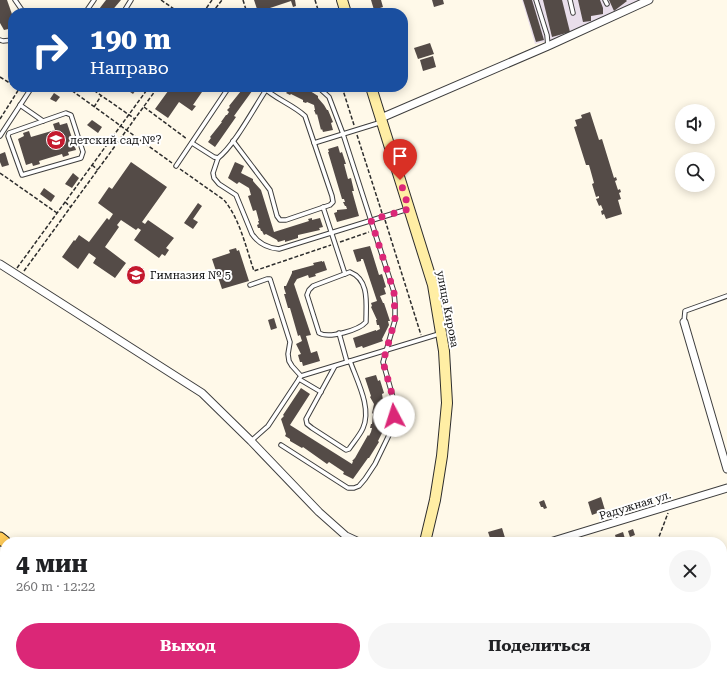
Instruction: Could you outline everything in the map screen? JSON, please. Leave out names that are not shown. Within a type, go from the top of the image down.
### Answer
[{"type":"main road","name":"улица Кирова","points":[[373,92],[433,285],[444,351],[447,403],[442,456],[435,500],[426,537]]},
{"type":"street","points":[[381,120],[548,46],[638,2],[649,0]]},
{"type":"street","points":[[0,264],[202,393],[251,441],[319,512],[348,537]]},
{"type":"street","points":[[684,322],[727,469]]},
{"type":"street","name":"Радужная ул.","points":[[566,537],[727,488]]},
{"type":"lane","points":[[536,0],[547,35],[548,46]]},
{"type":"lane","points":[[570,0],[573,13]]},
{"type":"lane","points":[[176,166],[190,142],[225,92]]},
{"type":"lane","points":[[263,92],[233,141],[218,158],[213,173],[214,178],[219,184],[236,195],[255,239],[266,247],[279,249],[409,209]]},
{"type":"lane","points":[[233,141],[270,190],[277,216],[280,220],[286,220],[330,205],[333,202],[304,116],[300,111],[270,92]]},
{"type":"lane","points":[[281,445],[348,488],[354,488],[359,486],[375,464],[390,433],[394,416],[394,401],[383,362],[395,320],[394,292],[343,134],[329,97],[324,92]]},
{"type":"lane","points":[[0,136],[27,94]]},
{"type":"lane","points":[[20,105],[42,121]]},
{"type":"lane","points":[[66,113],[71,115],[83,152],[81,158],[22,175],[8,136],[9,133],[66,113]]},
{"type":"lane","points":[[314,143],[381,120]]},
{"type":"lane","points":[[4,130],[9,133]]},
{"type":"lane","points":[[190,142],[218,158]]},
{"type":"lane","points":[[323,207],[345,274]]},
{"type":"lane","points":[[350,272],[354,273],[362,281],[365,290],[366,322],[363,326],[339,334],[330,336],[319,333],[307,295],[309,290],[314,286],[350,272]]},
{"type":"lane","points":[[250,284],[270,279],[290,342],[288,354],[289,361],[300,378],[321,392]]},
{"type":"lane","points":[[684,322],[685,311],[727,296]]},
{"type":"lane","points":[[251,441],[268,426],[300,378],[441,333]]},
{"type":"lane","points":[[335,366],[306,419],[307,424],[346,450],[349,449],[363,429],[366,418],[362,394],[339,334]]},
{"type":"path","points":[[161,0],[173,8]]},
{"type":"path","points":[[216,8],[222,0]]},
{"type":"path","points":[[0,118],[17,92]]},
{"type":"path","points":[[73,92],[224,200],[237,222],[254,271],[374,231]]},
{"type":"path","points":[[96,92],[135,119]]},
{"type":"path","points":[[13,273],[145,92]]},
{"type":"path","points":[[20,277],[154,92]]},
{"type":"path","points":[[94,107],[101,96]]},
{"type":"path","points":[[144,107],[190,142]]},
{"type":"path","points":[[92,165],[98,170]]},
{"type":"path","points":[[0,173],[57,213]]},
{"type":"path","points":[[65,202],[71,207]]},
{"type":"path","points":[[659,537],[668,512],[677,503]]},
{"type":"shaded area","points":[[522,0],[639,0],[553,40],[535,44]]},
{"type":"building","points":[[0,0],[7,0],[10,8],[8,8],[8,29],[4,30],[0,23]]},
{"type":"building","points":[[106,0],[121,0],[114,8],[100,8]]},
{"type":"building","points":[[254,0],[295,0],[296,6],[293,7],[291,1],[270,8],[257,8]]},
{"type":"building","points":[[371,0],[381,0],[383,7],[373,8]]},
{"type":"building","points":[[432,0],[443,0],[444,4],[434,7]]},
{"type":"building","points":[[523,0],[532,0],[544,40],[536,42]]},
{"type":"building","points":[[543,0],[562,0],[570,32],[552,37]]},
{"type":"building","points":[[578,0],[600,0],[603,8],[603,14],[591,16],[591,21],[583,22]]},
{"type":"building","points":[[609,0],[626,0],[627,1],[614,11]]},
{"type":"building","points":[[430,43],[434,54],[418,59],[414,48]]},
{"type":"building","points":[[433,56],[436,67],[423,71],[420,60]]},
{"type":"building","points":[[167,92],[202,92],[193,105],[196,106],[192,111],[179,102],[168,118],[155,109]]},
{"type":"building","points":[[240,92],[251,92],[234,116],[236,117],[215,147],[208,142],[211,138],[210,137],[229,112],[227,110],[230,107],[229,106]]},
{"type":"building","points":[[312,92],[318,96],[328,110],[333,122],[331,123],[333,130],[323,132],[322,129],[321,130],[317,114],[316,115],[314,110],[314,105],[303,102],[303,100],[286,93]]},
{"type":"building","points":[[54,93],[60,97],[56,102],[50,99]]},
{"type":"building","points":[[590,112],[599,140],[602,139],[614,178],[616,177],[617,180],[615,181],[618,190],[620,189],[621,192],[619,193],[621,199],[618,200],[622,214],[606,219],[604,214],[602,215],[601,211],[603,210],[601,205],[599,206],[596,199],[599,198],[599,196],[596,197],[589,165],[586,165],[574,127],[577,126],[575,120],[582,118],[581,115]]},
{"type":"building","points":[[92,120],[102,127],[98,133],[87,125]]},
{"type":"building","points":[[59,122],[60,125],[67,123],[76,150],[68,152],[69,155],[63,157],[62,154],[39,161],[40,164],[33,166],[32,163],[26,165],[18,139],[24,136],[23,133],[29,131],[31,137],[55,130],[53,124]]},
{"type":"building","points":[[338,146],[340,153],[342,152],[346,164],[344,164],[348,179],[351,178],[354,191],[352,191],[359,216],[337,222],[334,213],[337,212],[337,210],[347,209],[343,202],[345,202],[344,199],[342,199],[328,149]]},
{"type":"building","points":[[5,152],[9,165],[2,167],[0,162],[0,154]]},
{"type":"building","points":[[131,162],[167,187],[142,222],[145,224],[148,220],[174,238],[166,248],[169,250],[165,256],[162,254],[159,258],[134,240],[141,230],[138,228],[136,230],[121,220],[117,225],[119,227],[105,247],[126,263],[115,278],[93,263],[96,258],[89,253],[78,269],[62,257],[79,235],[89,242],[107,218],[109,220],[113,214],[98,203],[109,187],[112,189]]},
{"type":"building","points":[[235,162],[244,166],[241,173],[253,179],[261,190],[274,232],[309,221],[308,219],[312,218],[312,220],[320,218],[323,227],[319,228],[320,230],[298,235],[298,238],[285,242],[285,240],[278,242],[266,234],[264,235],[257,225],[259,224],[259,221],[256,210],[253,211],[248,196],[251,195],[249,188],[239,182],[237,184],[228,178]]},
{"type":"building","points":[[73,173],[79,178],[72,188],[65,184]]},
{"type":"building","points":[[44,188],[55,196],[51,202],[40,194]]},
{"type":"building","points":[[198,203],[202,206],[193,219],[198,222],[193,229],[184,223]]},
{"type":"building","points":[[370,246],[379,275],[382,274],[386,287],[384,288],[386,294],[380,296],[390,321],[388,321],[389,325],[382,339],[383,341],[363,348],[362,346],[356,348],[353,338],[380,329],[379,325],[377,325],[377,320],[371,307],[371,303],[377,301],[363,259],[357,262],[353,250]]},
{"type":"building","points":[[236,248],[237,251],[239,250],[249,281],[222,289],[212,259],[230,253],[229,250]]},
{"type":"building","points":[[324,261],[327,270],[315,274],[316,276],[309,278],[308,275],[297,279],[294,284],[311,335],[306,336],[311,353],[317,351],[320,361],[303,366],[298,355],[301,354],[296,344],[302,341],[300,335],[298,336],[290,308],[288,308],[284,294],[286,294],[284,286],[286,286],[292,271],[314,265],[313,263]]},
{"type":"building","points":[[274,318],[277,328],[271,330],[268,320]]},
{"type":"building","points":[[376,375],[378,381],[380,380],[384,393],[382,394],[384,413],[386,414],[385,426],[383,426],[382,433],[378,441],[379,442],[353,479],[343,474],[344,472],[329,462],[327,464],[303,447],[302,448],[290,441],[290,439],[285,436],[286,434],[281,419],[301,388],[310,394],[290,425],[352,464],[352,461],[371,432],[372,428],[370,428],[372,424],[374,404],[370,397],[371,396],[365,378]]},
{"type":"building","points":[[601,497],[605,510],[592,515],[588,502]]},
{"type":"building","points":[[544,500],[547,508],[544,509],[541,507],[539,502]]},
{"type":"building","points":[[502,528],[505,537],[490,537],[488,532]]},
{"type":"building","points":[[633,529],[635,535],[630,537],[628,531]]},
{"type":"building","points":[[623,532],[624,537],[616,537],[615,535]]},
{"type":"place","name":"детский сад №?","points":[[56,140]]},
{"type":"place","name":"Гимназия № 5","points":[[136,275]]},
{"type":"route","points":[[394,416],[394,401],[383,362],[395,320],[394,292],[371,220],[409,209],[400,180]]}]
